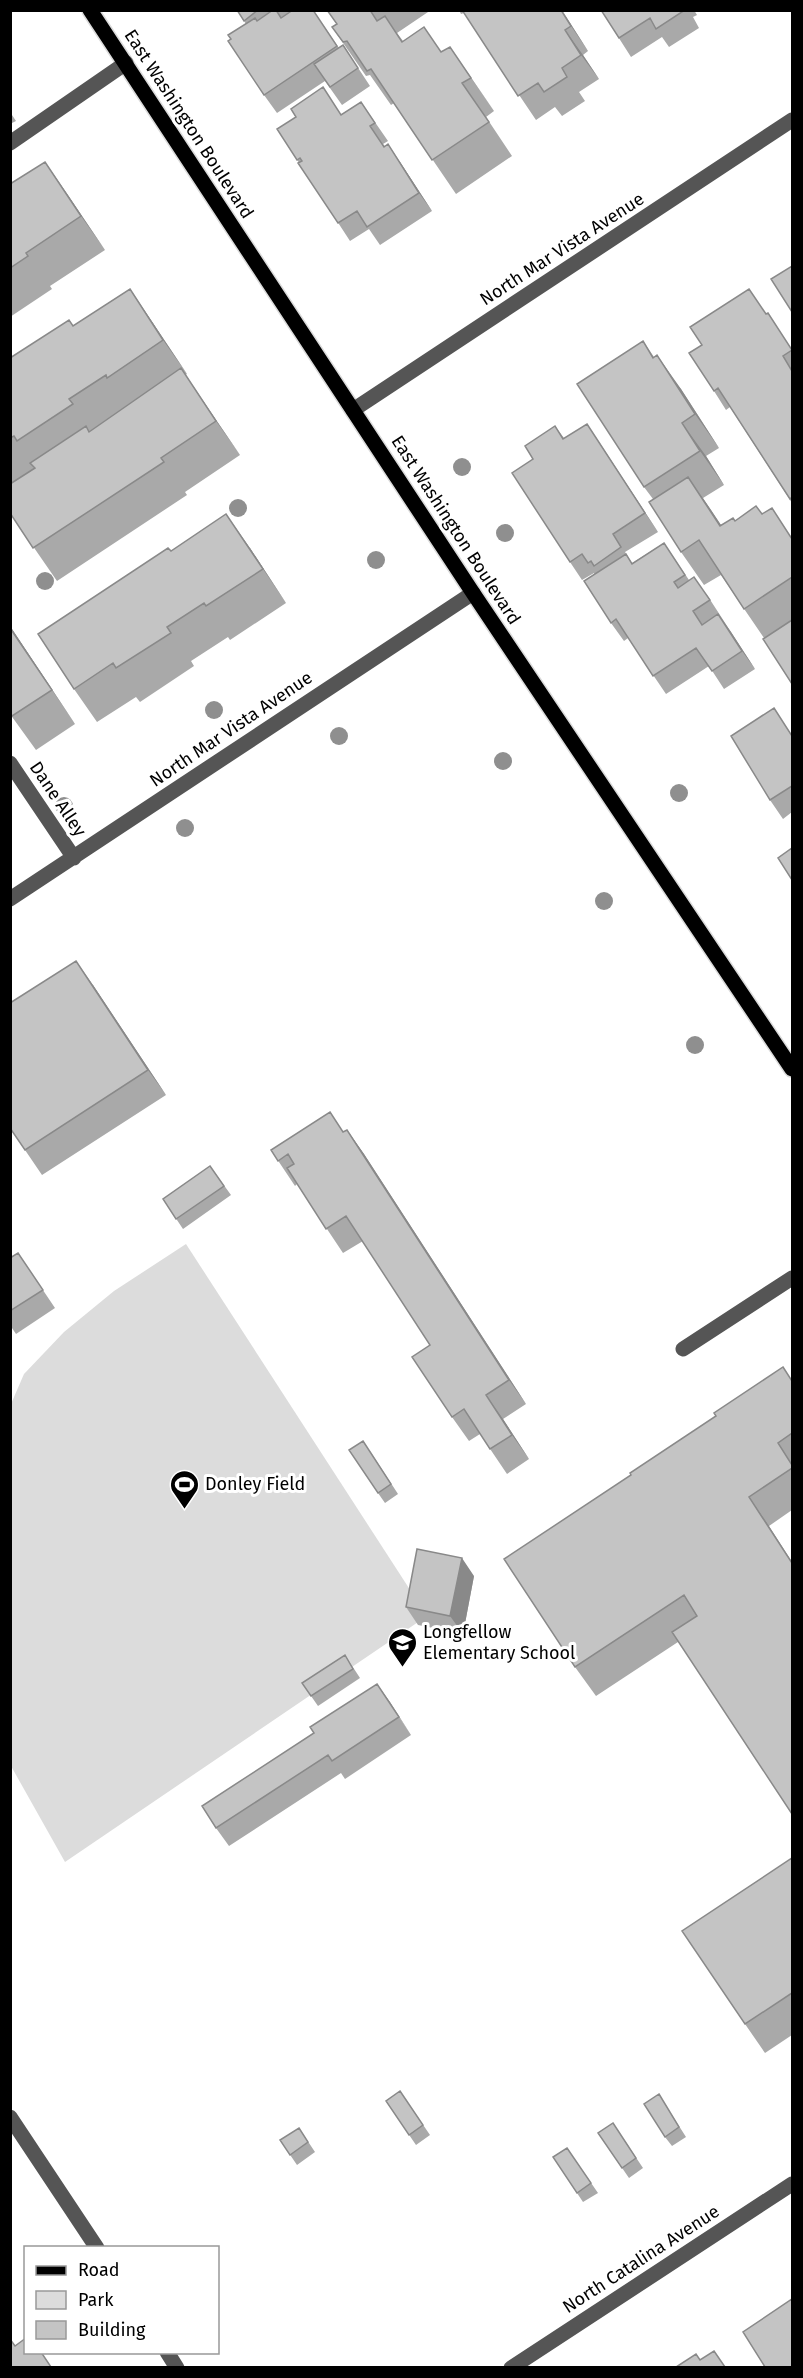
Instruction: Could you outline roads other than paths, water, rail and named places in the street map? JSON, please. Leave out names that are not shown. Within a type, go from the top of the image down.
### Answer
[{"type":"main road","name":"East Washington Boulevard","points":[[90,10],[473,593],[792,1069]]},
{"type":"street","points":[[10,143],[126,63]]},
{"type":"street","name":"North Mar Vista Avenue","points":[[353,410],[792,120]]},
{"type":"street","name":"North Mar Vista Avenue","points":[[10,899],[473,593]]},
{"type":"street","name":"Dane Alley","points":[[10,763],[74,858]]},
{"type":"street","points":[[683,1349],[792,1278]]},
{"type":"street","points":[[10,2117],[96,2246]]},
{"type":"street","name":"North Catalina Avenue","points":[[511,2367],[792,2184]]},
{"type":"street","points":[[168,2354],[177,2367]]},
{"type":"place","name":"Donley Field","points":[[184,1510]]},
{"type":"place","name":"Longfellow Elementary School","points":[[402,1668]]}]
